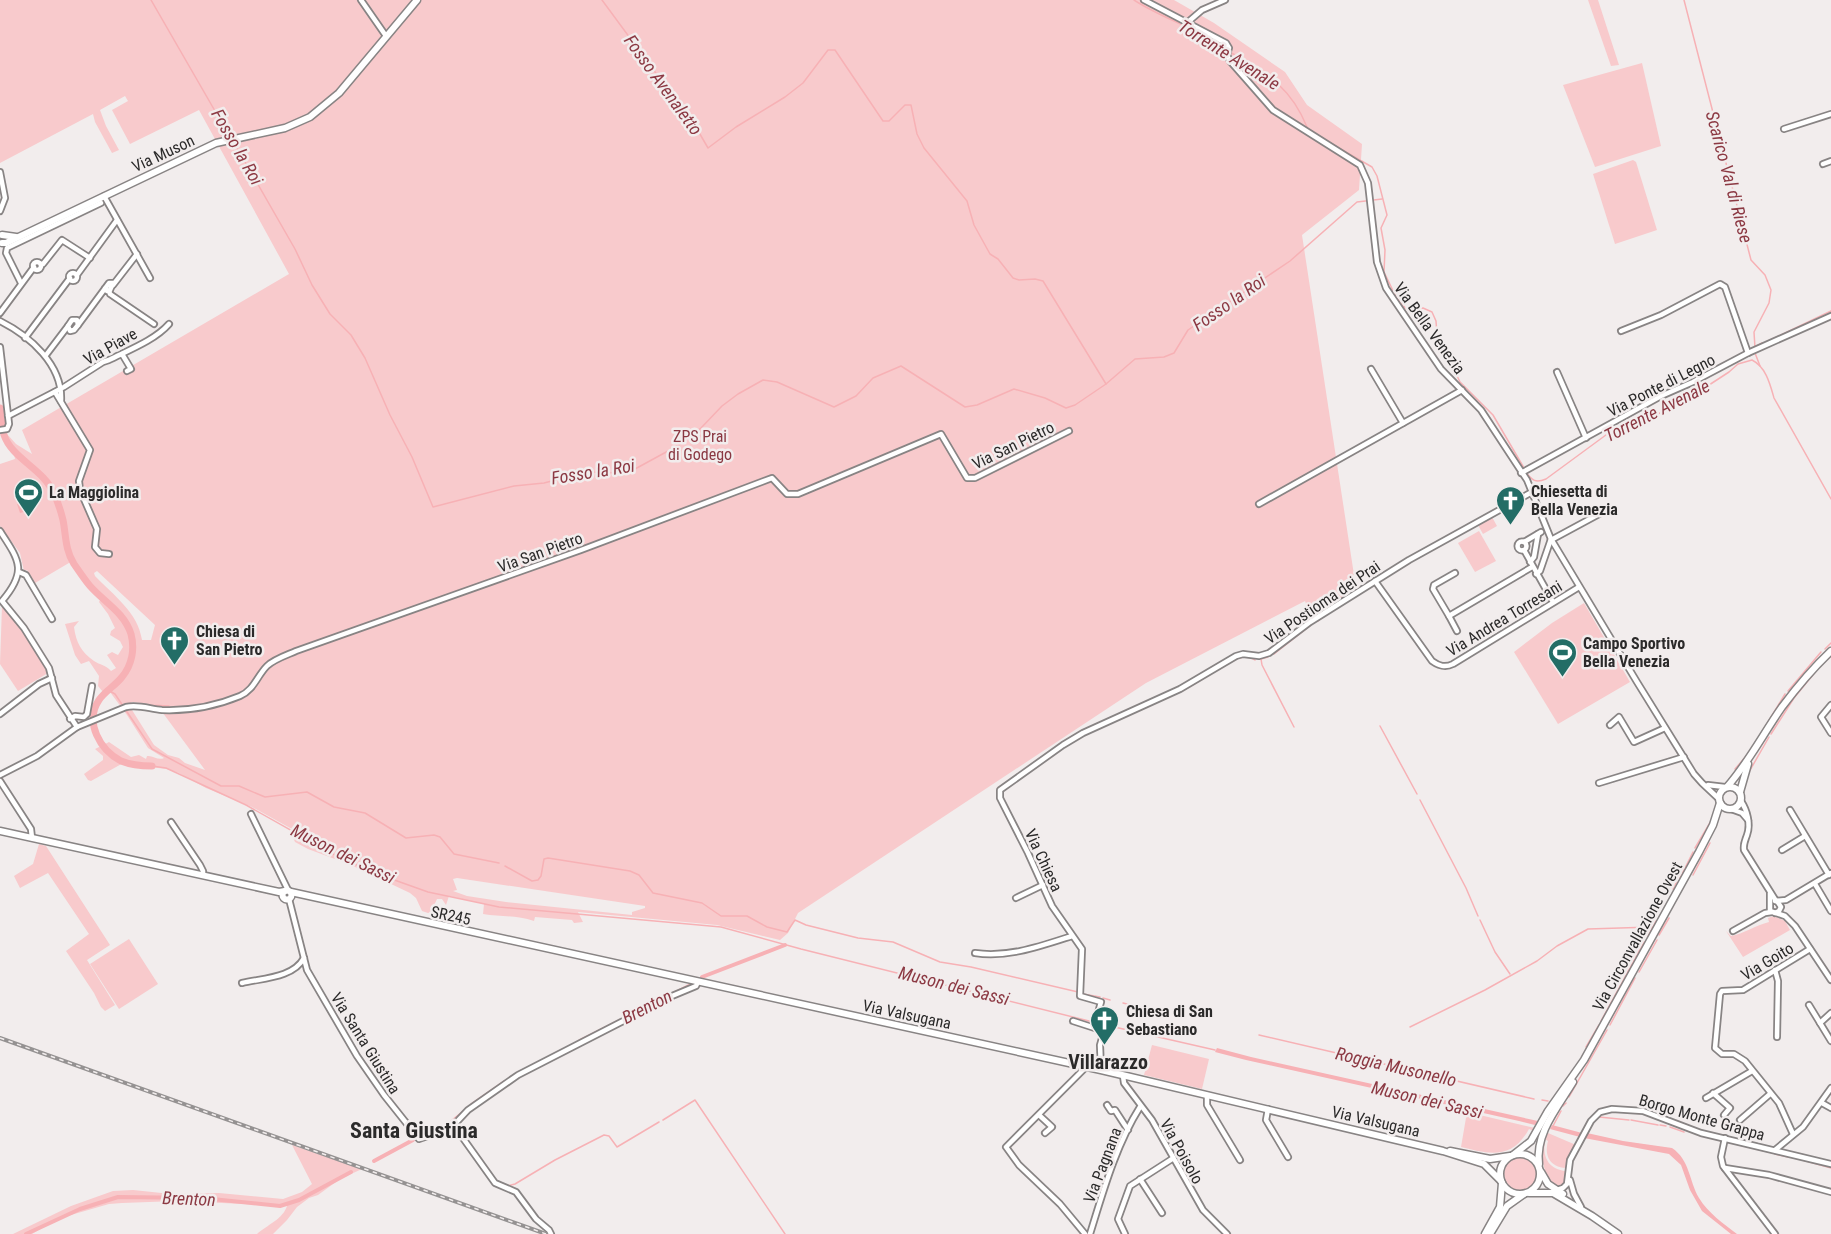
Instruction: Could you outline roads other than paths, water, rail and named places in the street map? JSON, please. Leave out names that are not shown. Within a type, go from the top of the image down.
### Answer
[{"type":"main road","name":"Via Muson","points":[[20,236],[1,234],[1,245],[54,223],[204,148],[232,138],[285,128],[310,117],[339,93],[417,0]]},
{"type":"main road","name":"Via Circonvallazione Ovest","points":[[1488,1234],[1501,1204],[1502,1167],[1540,1131],[1584,1060],[1713,825],[1720,792],[1749,760],[1782,707],[1800,684],[1831,651]]},
{"type":"main road","name":"Via Circonvallazione Ovest","points":[[1713,825],[1741,801],[1740,792],[1749,760]]},
{"type":"main road","points":[[1726,787],[1734,787],[1740,792]]},
{"type":"main road","points":[[1719,800],[1730,809]]},
{"type":"main road","name":"SR245","points":[[0,831],[601,961]]},
{"type":"main road","name":"Via Valsugana","points":[[601,961],[1101,1070],[1443,1151],[1484,1164],[1502,1182]]},
{"type":"main road","name":"Via Circonvallazione Ovest","points":[[1488,1234],[1507,1206],[1539,1183],[1540,1131]]},
{"type":"main road","name":"Via Valsugana","points":[[1443,1151],[1494,1159],[1512,1156]]},
{"type":"main road","points":[[1512,1156],[1521,1154],[1536,1161],[1547,1183],[1618,1234]]},
{"type":"main road","points":[[1502,1182],[1514,1193],[1548,1192],[1592,1215]]},
{"type":"street","points":[[361,0],[386,36]]},
{"type":"street","name":"Via Bella Venezia","points":[[1144,0],[1223,41],[1230,61],[1273,110],[1360,165],[1368,183],[1377,262],[1383,281],[1437,363],[1481,410],[1524,471],[1546,530],[1579,587],[1684,757],[1700,781],[1719,800]]},
{"type":"street","points":[[1205,0],[1209,7]]},
{"type":"street","points":[[1188,22],[1192,17],[1225,0]]},
{"type":"street","points":[[1784,129],[1831,114]]},
{"type":"street","points":[[1823,164],[1831,160]]},
{"type":"street","points":[[0,172],[5,198],[0,211]]},
{"type":"street","points":[[104,196],[150,278]]},
{"type":"street","points":[[89,206],[101,203]]},
{"type":"street","points":[[25,338],[70,278],[74,280],[77,278],[117,220]]},
{"type":"street","points":[[21,283],[6,253],[7,248],[54,223],[59,236],[90,258]]},
{"type":"street","points":[[0,313],[34,267],[35,262],[43,264],[59,236]]},
{"type":"street","points":[[46,355],[72,320],[79,321],[109,283],[115,283],[137,254]]},
{"type":"street","points":[[1621,331],[1661,315],[1720,284],[1725,287],[1748,353]]},
{"type":"street","points":[[105,290],[154,324]]},
{"type":"street","name":"Via Ponte di Legno","points":[[1524,471],[1660,396],[1831,316]]},
{"type":"street","points":[[0,321],[46,355],[62,388],[61,401]]},
{"type":"street","name":"Via Piave","points":[[8,416],[164,330],[169,324]]},
{"type":"street","points":[[0,346],[9,424],[7,429],[0,430]]},
{"type":"street","points":[[122,354],[131,369],[127,371]]},
{"type":"street","points":[[1371,369],[1403,423]]},
{"type":"street","points":[[1557,372],[1586,438]]},
{"type":"street","name":"Via Bella Venezia","points":[[1259,504],[1462,390]]},
{"type":"street","points":[[55,392],[90,450],[80,476],[80,490],[96,526],[95,547],[100,553],[109,554]]},
{"type":"street","name":"Via San Pietro","points":[[0,776],[37,756],[77,727],[125,708],[133,706],[163,710],[189,708],[239,696],[249,690],[268,665],[296,651],[581,550],[772,478],[787,494],[798,494],[941,434],[967,478],[975,478],[1069,431]]},
{"type":"street","name":"Via Postioma dei Prai","points":[[999,792],[1063,745],[1096,726],[1180,688],[1236,656],[1243,654],[1259,656],[1269,653],[1310,622],[1437,543],[1532,492]]},
{"type":"street","points":[[1536,574],[1540,570],[1551,539],[1601,513]]},
{"type":"street","points":[[1546,530],[1524,542],[1526,547],[1524,550],[1553,602]]},
{"type":"street","points":[[0,531],[18,559],[19,572],[1,602],[24,628],[50,670],[56,695],[77,727]]},
{"type":"street","points":[[1449,616],[1531,565],[1538,534]]},
{"type":"street","points":[[19,572],[26,574],[52,619]]},
{"type":"street","points":[[1455,573],[1434,585],[1433,589],[1457,631]]},
{"type":"street","name":"Via Andrea Torresani","points":[[1375,581],[1432,662],[1442,666],[1453,664],[1579,587]]},
{"type":"street","points":[[0,714],[39,684],[52,678]]},
{"type":"street","points":[[70,719],[75,716],[84,717],[87,714],[92,686]]},
{"type":"street","points":[[1831,705],[1821,717],[1831,733]]},
{"type":"street","points":[[1610,725],[1619,717],[1634,742],[1665,728]]},
{"type":"street","points":[[1599,783],[1684,757]]},
{"type":"street","points":[[0,781],[30,829],[33,838]]},
{"type":"street","points":[[1700,781],[1711,787],[1726,787]]},
{"type":"street","name":"Via Chiesa","points":[[999,792],[1052,906],[1083,954],[1080,995],[1083,998],[1101,1002],[1095,1023],[1104,1031],[1100,1045],[1101,1070]]},
{"type":"street","points":[[1741,801],[1748,820],[1744,850],[1785,916]]},
{"type":"street","points":[[1730,809],[1742,813],[1748,820]]},
{"type":"street","points":[[1776,901],[1786,900],[1830,874],[1790,810]]},
{"type":"street","name":"Via Santa Giustina","points":[[251,814],[288,894],[307,970],[357,1056],[384,1095],[421,1139],[452,1126]]},
{"type":"street","points":[[171,822],[200,865],[203,875]]},
{"type":"street","points":[[1782,850],[1805,836]]},
{"type":"street","points":[[1815,884],[1831,912]]},
{"type":"street","points":[[1016,898],[1042,885]]},
{"type":"street","points":[[1770,893],[1771,909]]},
{"type":"street","points":[[1771,909],[1779,911],[1786,900]]},
{"type":"street","points":[[1732,931],[1771,909],[1776,901]]},
{"type":"street","points":[[1771,909],[1785,916],[1797,928],[1831,980]]},
{"type":"street","points":[[975,953],[994,954],[1019,951],[1072,936]]},
{"type":"street","name":"Via Goito","points":[[1752,1071],[1747,1063],[1737,1055],[1722,1054],[1716,1048],[1720,994],[1726,990],[1743,990],[1810,949]]},
{"type":"street","points":[[242,983],[283,974],[300,965],[304,957]]},
{"type":"street","points":[[1775,970],[1778,981],[1777,1037]]},
{"type":"street","points":[[550,1234],[516,1192],[495,1183],[452,1126],[483,1098],[518,1075],[696,986],[698,982]]},
{"type":"street","points":[[1809,1005],[1831,1041]]},
{"type":"street","points":[[1820,1023],[1831,1013]]},
{"type":"street","points":[[1074,1021],[1095,1023]]},
{"type":"street","points":[[1085,1234],[1006,1149],[1086,1067]]},
{"type":"street","points":[[1706,1098],[1752,1071],[1779,1103],[1793,1134]]},
{"type":"street","name":"Via Poisolo","points":[[1123,1076],[1124,1083],[1152,1120],[1203,1210],[1224,1233]]},
{"type":"street","points":[[1775,1150],[1803,1126],[1831,1088]]},
{"type":"street","points":[[1713,1093],[1730,1108],[1724,1115]]},
{"type":"street","points":[[1740,1120],[1770,1094]]},
{"type":"street","points":[[1207,1095],[1208,1105],[1240,1160]]},
{"type":"street","points":[[1821,1103],[1831,1108]]},
{"type":"street","points":[[1107,1106],[1111,1112],[1115,1110],[1128,1130]]},
{"type":"street","name":"Via Pagnana","points":[[1090,1234],[1128,1130],[1140,1107]]},
{"type":"street","points":[[1268,1109],[1266,1120],[1288,1157]]},
{"type":"street","name":"Borgo Monte Grappa","points":[[1568,1174],[1570,1160],[1586,1130],[1594,1117],[1607,1109],[1649,1113],[1677,1125],[1831,1164]]},
{"type":"street","points":[[1039,1114],[1052,1127],[1045,1133]]},
{"type":"street","points":[[1725,1138],[1721,1157],[1725,1168],[1775,1234]]},
{"type":"street","points":[[1125,1234],[1118,1219],[1130,1186],[1173,1158]]},
{"type":"street","points":[[1725,1168],[1769,1175],[1831,1192]]},
{"type":"street","points":[[1568,1174],[1572,1189],[1581,1206]]},
{"type":"street","points":[[1556,1190],[1566,1186],[1568,1174]]},
{"type":"street","points":[[1140,1179],[1162,1212]]},
{"type":"street","points":[[1548,1192],[1565,1196],[1572,1189]]},
{"type":"water","points":[[31,500],[34,509],[20,513],[17,504]]},
{"type":"water","points":[[1217,1048],[1538,1121],[1535,1125],[1246,1060],[1215,1052]]},
{"type":"water","points":[[1552,1125],[1582,1133],[1580,1137],[1550,1129]]},
{"type":"water","points":[[1587,1133],[1672,1148],[1682,1158],[1696,1191],[1707,1209],[1737,1234],[1731,1234],[1702,1211],[1690,1190],[1681,1165],[1669,1154],[1584,1138]]},
{"type":"waterway","name":"Fosso la Roi","points":[[151,0],[230,137]]},
{"type":"waterway","name":"Fosso Avenaletto","points":[[602,0],[697,129],[708,148],[803,83],[828,50],[835,50],[883,121],[889,121],[905,105],[911,105],[917,134],[924,148],[967,201],[974,225],[990,254],[998,259],[1013,278],[1043,281],[1106,384]]},
{"type":"waterway","name":"Torrente Avenale","points":[[1134,0],[1226,50]]},
{"type":"waterway","name":"Scarico Val di Riese","points":[[1684,0],[1751,260],[1765,275],[1771,290],[1769,303],[1754,332],[1755,348]]},
{"type":"waterway","name":"Torrente Avenale","points":[[1230,52],[1276,82],[1293,101],[1307,127]]},
{"type":"waterway","name":"Torrente Avenale","points":[[1318,136],[1372,167],[1377,176],[1387,215],[1381,228],[1385,250],[1384,272],[1396,297],[1406,309],[1423,308],[1432,312],[1436,321],[1437,334],[1460,382],[1493,415],[1524,468]]},
{"type":"waterway","name":"Fosso la Roi","points":[[233,141],[295,249],[312,285],[330,314],[351,335],[365,358],[433,507],[514,486],[544,483],[586,472],[624,473],[635,469],[679,445],[701,428],[722,406],[763,380],[777,382],[834,407],[856,396],[873,378],[901,366],[965,407],[977,405],[1014,389],[1045,398],[1066,408],[1075,405],[1106,384],[1135,359],[1164,357],[1174,353],[1188,330],[1290,261],[1357,202],[1382,199]]},
{"type":"waterway","points":[[1766,342],[1831,311]]},
{"type":"waterway","name":"Scarico Val di Riese","points":[[1755,347],[1762,343]]},
{"type":"waterway","name":"Torrente Avenale","points":[[1755,353],[1760,366]]},
{"type":"waterway","name":"Torrente Avenale","points":[[1526,472],[1535,480],[1546,479],[1610,432],[1644,421],[1686,400],[1738,364],[1752,360],[1764,371],[1774,398],[1831,499]]},
{"type":"waterway","points":[[0,408],[3,432],[8,443],[43,478],[54,494],[74,564],[90,586],[124,619],[131,634],[133,651],[128,667],[119,680],[101,697],[95,708],[93,717],[96,735],[107,750],[121,761],[152,766]]},
{"type":"waterway","points":[[1318,621],[1324,616]]},
{"type":"waterway","points":[[1274,654],[1311,625]]},
{"type":"waterway","points":[[1825,649],[1831,643]]},
{"type":"waterway","points":[[1788,691],[1821,652]]},
{"type":"waterway","points":[[1823,663],[1831,656]]},
{"type":"waterway","points":[[1228,663],[1246,657],[1255,660]]},
{"type":"waterway","points":[[1261,659],[1268,657]]},
{"type":"waterway","points":[[1261,659],[1294,727]]},
{"type":"waterway","points":[[1189,687],[1217,670]]},
{"type":"waterway","points":[[1771,734],[1794,698],[1816,671]]},
{"type":"waterway","name":"Roggia Musonello","points":[[106,689],[115,694],[152,749],[221,786],[239,786],[265,797],[307,792],[334,807],[365,813],[406,838],[434,835],[440,837],[454,854],[499,863]]},
{"type":"waterway","points":[[1753,747],[1785,694]]},
{"type":"waterway","points":[[129,704],[169,706]]},
{"type":"waterway","points":[[1380,726],[1417,794]]},
{"type":"waterway","points":[[1749,772],[1769,737]]},
{"type":"waterway","points":[[1735,769],[1748,754]]},
{"type":"waterway","name":"Muson dei Sassi","points":[[152,766],[166,768],[246,805],[335,855],[372,872],[428,892],[499,907],[721,927],[1093,1022]]},
{"type":"waterway","points":[[1420,800],[1478,916]]},
{"type":"waterway","points":[[1695,848],[1711,821]]},
{"type":"waterway","points":[[1693,875],[1710,843]]},
{"type":"waterway","points":[[1680,878],[1693,852]]},
{"type":"waterway","name":"Roggia Musonello","points":[[505,866],[532,881],[538,880],[541,876],[544,859],[548,858],[630,871],[639,875],[653,893],[702,903],[721,916],[747,916],[767,927],[787,932],[795,920],[858,938],[893,942],[940,962],[1078,992]]},
{"type":"waterway","points":[[1673,889],[1677,881]]},
{"type":"waterway","points":[[1659,935],[1669,918]]},
{"type":"waterway","points":[[1480,920],[1495,952],[1510,974]]},
{"type":"waterway","points":[[1648,936],[1656,921]]},
{"type":"waterway","points":[[1410,1027],[1485,990],[1588,929],[1652,927]]},
{"type":"waterway","points":[[1639,972],[1657,940]]},
{"type":"waterway","points":[[1601,1021],[1644,942]]},
{"type":"waterway","name":"Brenton","points":[[702,977],[785,945]]},
{"type":"waterway","points":[[1610,1025],[1635,978]]},
{"type":"waterway","name":"Brenton","points":[[580,1041],[689,986]]},
{"type":"waterway","points":[[1083,994],[1100,997]]},
{"type":"waterway","name":"Roggia Musonello","points":[[1103,998],[1110,1000]]},
{"type":"waterway","name":"Roggia Musonello","points":[[1123,1003],[1162,1013]]},
{"type":"waterway","name":"Muson dei Sassi","points":[[1097,1023],[1215,1050]]},
{"type":"waterway","points":[[1586,1047],[1599,1025]]},
{"type":"waterway","points":[[1569,1097],[1607,1030]]},
{"type":"waterway","name":"Roggia Musonello","points":[[1259,1035],[1534,1099]]},
{"type":"waterway","name":"Brenton","points":[[472,1105],[505,1082]]},
{"type":"waterway","points":[[663,1120],[695,1100],[785,1234]]},
{"type":"waterway","name":"Roggia Musonello","points":[[1542,1100],[1548,1101]]},
{"type":"waterway","name":"Roggia Musonello","points":[[1563,1106],[1566,1103]]},
{"type":"waterway","points":[[1553,1126],[1561,1111]]},
{"type":"waterway","name":"Brenton","points":[[421,1136],[448,1125],[464,1112]]},
{"type":"waterway","name":"Roggia Musonello","points":[[1599,1117],[1629,1120]]},
{"type":"waterway","name":"Roggia Musonello","points":[[1631,1120],[1658,1125]]},
{"type":"waterway","points":[[507,1186],[515,1184],[604,1135],[609,1136],[617,1147],[659,1122]]},
{"type":"waterway","name":"Roggia Musonello","points":[[1660,1125],[1666,1126]]},
{"type":"waterway","name":"Roggia Musonello","points":[[1670,1127],[1684,1132]]},
{"type":"waterway","name":"Roggia Musonello","points":[[1707,1137],[1722,1141]]},
{"type":"waterway","name":"Brenton","points":[[374,1161],[413,1140]]},
{"type":"waterway","name":"Roggia Musonello","points":[[1727,1142],[1773,1153]]},
{"type":"waterway","name":"Roggia Musonello","points":[[1775,1154],[1788,1157]]},
{"type":"waterway","name":"Roggia Musonello","points":[[1799,1159],[1831,1168]]},
{"type":"waterway","name":"Brenton","points":[[26,1234],[80,1209],[118,1197],[202,1198],[280,1206],[299,1200],[351,1172]]},
{"type":"railway","points":[[0,1038],[546,1234]]},
{"type":"place","name":"La Maggiolina","points":[[28,518]]},
{"type":"place","name":"Chiesetta di Bella Venezia","points":[[1510,526]]},
{"type":"place","name":"Chiesa di San Pietro","points":[[175,666]]},
{"type":"place","name":"Campo Sportivo Bella Venezia","points":[[1562,678]]},
{"type":"place","name":"Chiesa di San Sebastiano","points":[[1105,1046]]},
{"type":"district","name":"Villarazzo","points":[[1108,1062]]},
{"type":"district","name":"Santa Giustina","points":[[414,1130]]},
{"type":"park label","name":"ZPS Prai di Godego","points":[[700,445]]}]
